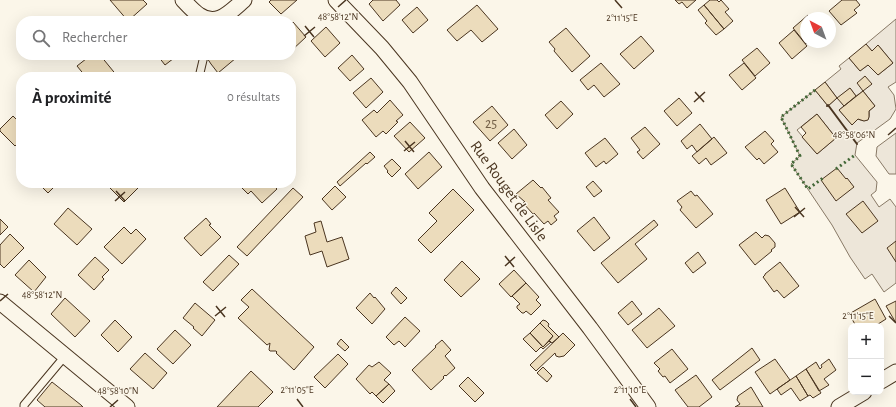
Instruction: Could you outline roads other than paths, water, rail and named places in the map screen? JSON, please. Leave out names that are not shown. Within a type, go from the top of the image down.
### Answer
[{"type":"street","points":[[183,0],[199,16]]},
{"type":"street","points":[[226,16],[244,0]]},
{"type":"street","name":"Rue Rouget de Lisle","points":[[336,0],[382,48],[410,82],[482,188],[590,328],[648,407]]},
{"type":"street","points":[[0,302],[127,407]]},
{"type":"street","points":[[884,379],[896,372]]},
{"type":"street","points":[[839,407],[859,395]]},
{"type":"lane","points":[[200,72],[203,60]]},
{"type":"lane","points":[[24,407],[24,405],[65,356]]}]
